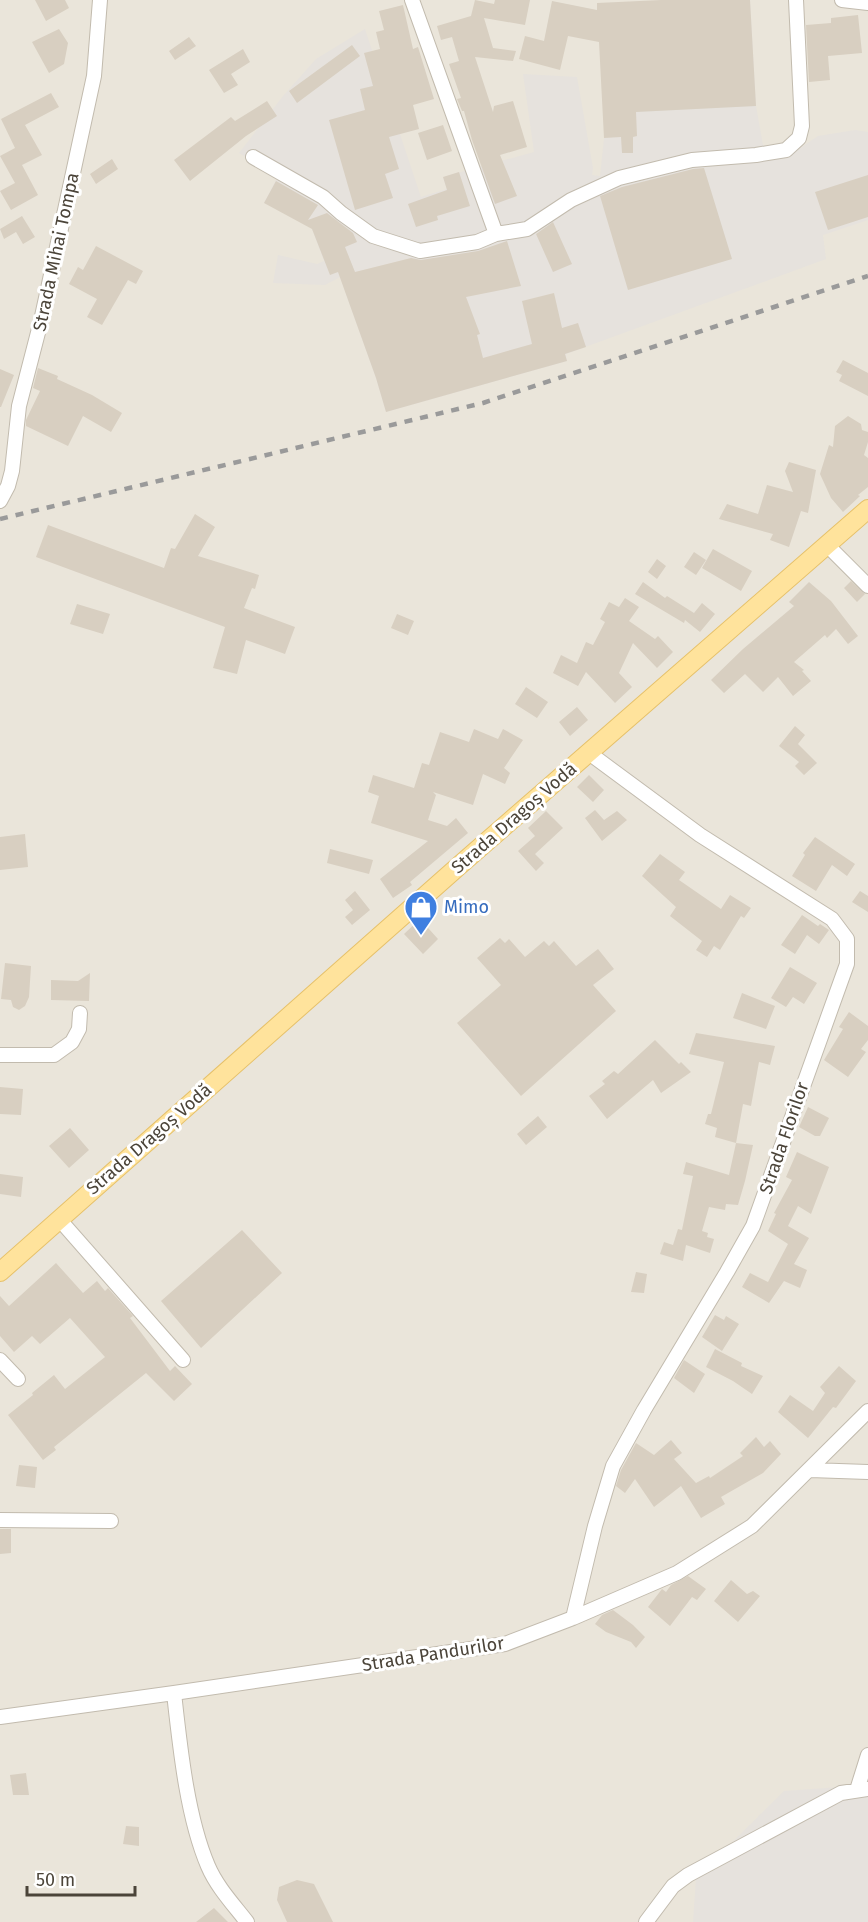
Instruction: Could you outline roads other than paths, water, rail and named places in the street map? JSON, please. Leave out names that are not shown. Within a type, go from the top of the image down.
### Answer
[{"type":"main road","name":"Strada Dragoș Vodă","points":[[0,1272],[452,872],[868,509]]},
{"type":"street","name":"Strada Mihai Tompa","points":[[0,501],[8,486],[12,471],[19,406],[36,341],[94,76],[100,0]]},
{"type":"street","points":[[412,0],[496,234]]},
{"type":"street","points":[[253,157],[323,197],[373,236],[420,251],[477,242],[496,234],[527,229],[571,200],[619,178],[692,160],[786,150],[799,138],[802,126],[796,0]]},
{"type":"street","points":[[842,0],[868,3]]},
{"type":"street","points":[[827,545],[868,586]]},
{"type":"street","name":"Strada Florilor","points":[[573,1618],[595,1526],[613,1466],[753,1226],[847,964],[847,939],[832,919],[700,835],[589,753]]},
{"type":"street","points":[[0,1056],[54,1055],[72,1042],[79,1029],[80,1013]]},
{"type":"street","points":[[59,1219],[183,1360]]},
{"type":"street","points":[[0,1360],[18,1379]]},
{"type":"street","name":"Strada Pandurilor","points":[[0,1717],[505,1644],[573,1618],[677,1573],[752,1526],[868,1411]]},
{"type":"street","points":[[810,1470],[868,1472]]},
{"type":"street","points":[[0,1520],[111,1521]]},
{"type":"street","points":[[174,1693],[180,1746],[196,1833],[208,1867],[223,1894],[248,1922]]},
{"type":"street","points":[[646,1922],[673,1886],[688,1875],[841,1793],[862,1789],[868,1755]]},
{"type":"railway","points":[[0,519],[483,403],[868,276]]},
{"type":"place","name":"Mimo","points":[[421,936]]}]
